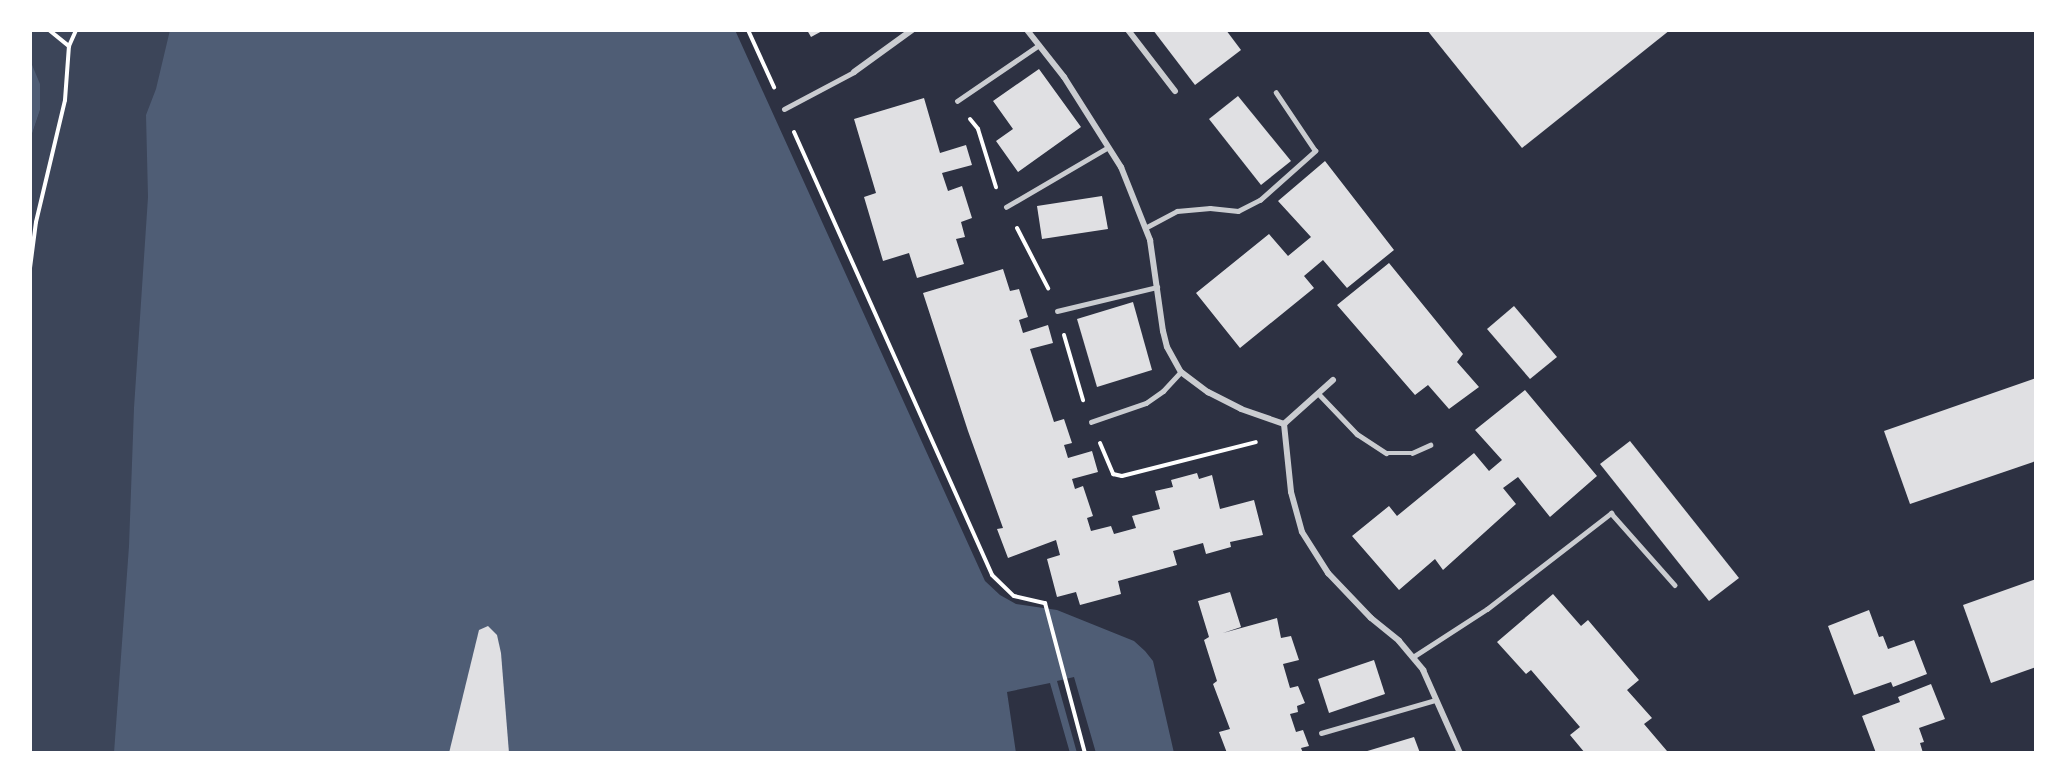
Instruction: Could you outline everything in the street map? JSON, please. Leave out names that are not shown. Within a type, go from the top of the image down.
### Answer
[{"type":"street","points":[[784,109],[854,72],[912,30]]},
{"type":"street","points":[[1027,30],[1064,77],[1121,167],[1150,240],[1167,347],[1181,372],[1208,392],[1241,408],[1284,424]]},
{"type":"street","points":[[1128,30],[1175,91]]},
{"type":"street","points":[[1284,424],[1333,380]]},
{"type":"street","points":[[1284,424],[1291,492],[1302,532],[1328,573],[1371,618],[1399,641],[1423,670],[1460,753]]},
{"type":"lane","points":[[957,101],[1039,45]]},
{"type":"lane","points":[[1145,228],[1176,211],[1210,208],[1238,211],[1260,200],[1314,151],[1276,93]]},
{"type":"lane","points":[[1006,207],[1107,148]]},
{"type":"lane","points":[[1057,311],[1156,287]]},
{"type":"lane","points":[[1091,422],[1146,403],[1181,372]]},
{"type":"lane","points":[[1318,393],[1357,434],[1386,453],[1412,453],[1430,445]]},
{"type":"lane","points":[[1413,657],[1487,609],[1611,513],[1675,585]]},
{"type":"lane","points":[[1321,732],[1435,700]]},
{"type":"path","points":[[49,30],[69,46]]},
{"type":"path","points":[[30,268],[36,222],[65,100],[69,46],[76,30]]},
{"type":"path","points":[[748,30],[992,575],[1014,596],[1045,603],[1065,685],[1085,753]]},
{"type":"path","points":[[957,101],[978,129],[999,197],[1057,311],[1091,422],[1113,474],[1122,476],[1286,435]]},
{"type":"shaded area","points":[[30,30],[235,30],[320,753],[30,753],[30,140],[40,110],[30,95]]},
{"type":"shaded area","points":[[170,30],[735,30],[985,581],[1000,595],[1016,604],[1057,610],[1134,641],[1145,651],[1153,661],[1174,753],[1096,753],[1074,677],[1057,681],[1077,753],[1070,753],[1050,683],[1007,692],[1016,753],[114,753],[129,546],[134,408],[148,197],[146,115],[156,89]]},
{"type":"shaded area","points":[[30,60],[40,84],[40,110],[30,140]]},
{"type":"building","points":[[807,30],[824,30],[811,37]]},
{"type":"building","points":[[1153,30],[1226,30],[1241,50],[1195,85]]},
{"type":"building","points":[[1427,30],[1670,30],[1522,148]]},
{"type":"building","points":[[1039,69],[1081,127],[1018,172],[996,141],[1013,129],[993,101]]},
{"type":"building","points":[[1238,96],[1291,161],[1261,185],[1209,119]]},
{"type":"building","points":[[924,98],[940,153],[966,145],[972,165],[942,173],[948,191],[962,186],[972,218],[961,222],[965,237],[956,239],[964,264],[917,278],[909,253],[883,261],[864,197],[876,193],[854,119]]},
{"type":"building","points":[[1325,161],[1394,250],[1347,288],[1323,260],[1304,276],[1314,288],[1240,348],[1196,293],[1269,234],[1288,256],[1311,237],[1278,201]]},
{"type":"building","points":[[1102,196],[1108,229],[1042,239],[1037,206]]},
{"type":"building","points":[[1389,263],[1463,354],[1457,362],[1479,387],[1449,409],[1428,385],[1415,395],[1337,305]]},
{"type":"building","points":[[1003,269],[1010,291],[1019,289],[1028,317],[1019,320],[1023,333],[1048,325],[1053,343],[1030,349],[1054,422],[1064,419],[1072,443],[1064,445],[1068,458],[1092,451],[1098,472],[1072,479],[1075,489],[1083,486],[1093,516],[1087,518],[1091,531],[1111,526],[1114,534],[1136,528],[1132,516],[1160,509],[1155,491],[1173,487],[1171,480],[1197,473],[1199,479],[1212,475],[1220,509],[1254,500],[1263,535],[1230,542],[1231,547],[1206,554],[1203,543],[1173,551],[1177,565],[1118,581],[1121,594],[1080,605],[1076,592],[1057,597],[1047,559],[1060,555],[1056,540],[1008,558],[997,529],[1003,528],[968,431],[923,293]]},
{"type":"building","points":[[1133,302],[1152,370],[1097,387],[1077,319]]},
{"type":"building","points":[[1514,306],[1557,357],[1530,379],[1487,329]]},
{"type":"building","points":[[2036,378],[2036,461],[1910,504],[1884,431]]},
{"type":"building","points":[[1525,390],[1597,476],[1550,517],[1518,477],[1503,488],[1516,504],[1443,570],[1435,559],[1399,590],[1352,536],[1389,506],[1397,516],[1474,453],[1489,471],[1502,460],[1475,430]]},
{"type":"building","points":[[1630,441],[1739,578],[1709,601],[1600,464]]},
{"type":"building","points":[[2036,579],[2036,667],[1991,683],[1963,605]]},
{"type":"building","points":[[1230,592],[1241,627],[1223,633],[1277,618],[1281,638],[1291,636],[1299,660],[1283,664],[1290,688],[1298,686],[1305,703],[1297,706],[1298,712],[1290,714],[1296,732],[1303,730],[1309,746],[1301,748],[1303,753],[1227,753],[1219,732],[1230,729],[1213,684],[1217,681],[1204,640],[1209,637],[1198,601]]},
{"type":"building","points":[[1553,594],[1581,626],[1588,620],[1639,680],[1627,690],[1652,718],[1644,724],[1667,751],[1665,753],[1585,753],[1570,735],[1580,727],[1531,670],[1526,674],[1497,642]]},
{"type":"building","points":[[1869,610],[1879,637],[1883,636],[1888,649],[1914,640],[1927,674],[1893,687],[1891,682],[1854,695],[1828,626]]},
{"type":"building","points":[[488,626],[497,635],[501,653],[509,753],[449,753],[479,630]]},
{"type":"building","points":[[1374,660],[1385,694],[1329,713],[1318,679]]},
{"type":"building","points":[[1931,684],[1945,719],[1919,728],[1924,742],[1920,743],[1923,753],[1876,753],[1862,716],[1900,702],[1898,697]]},
{"type":"building","points":[[1414,737],[1420,753],[1364,753],[1364,752]]}]
